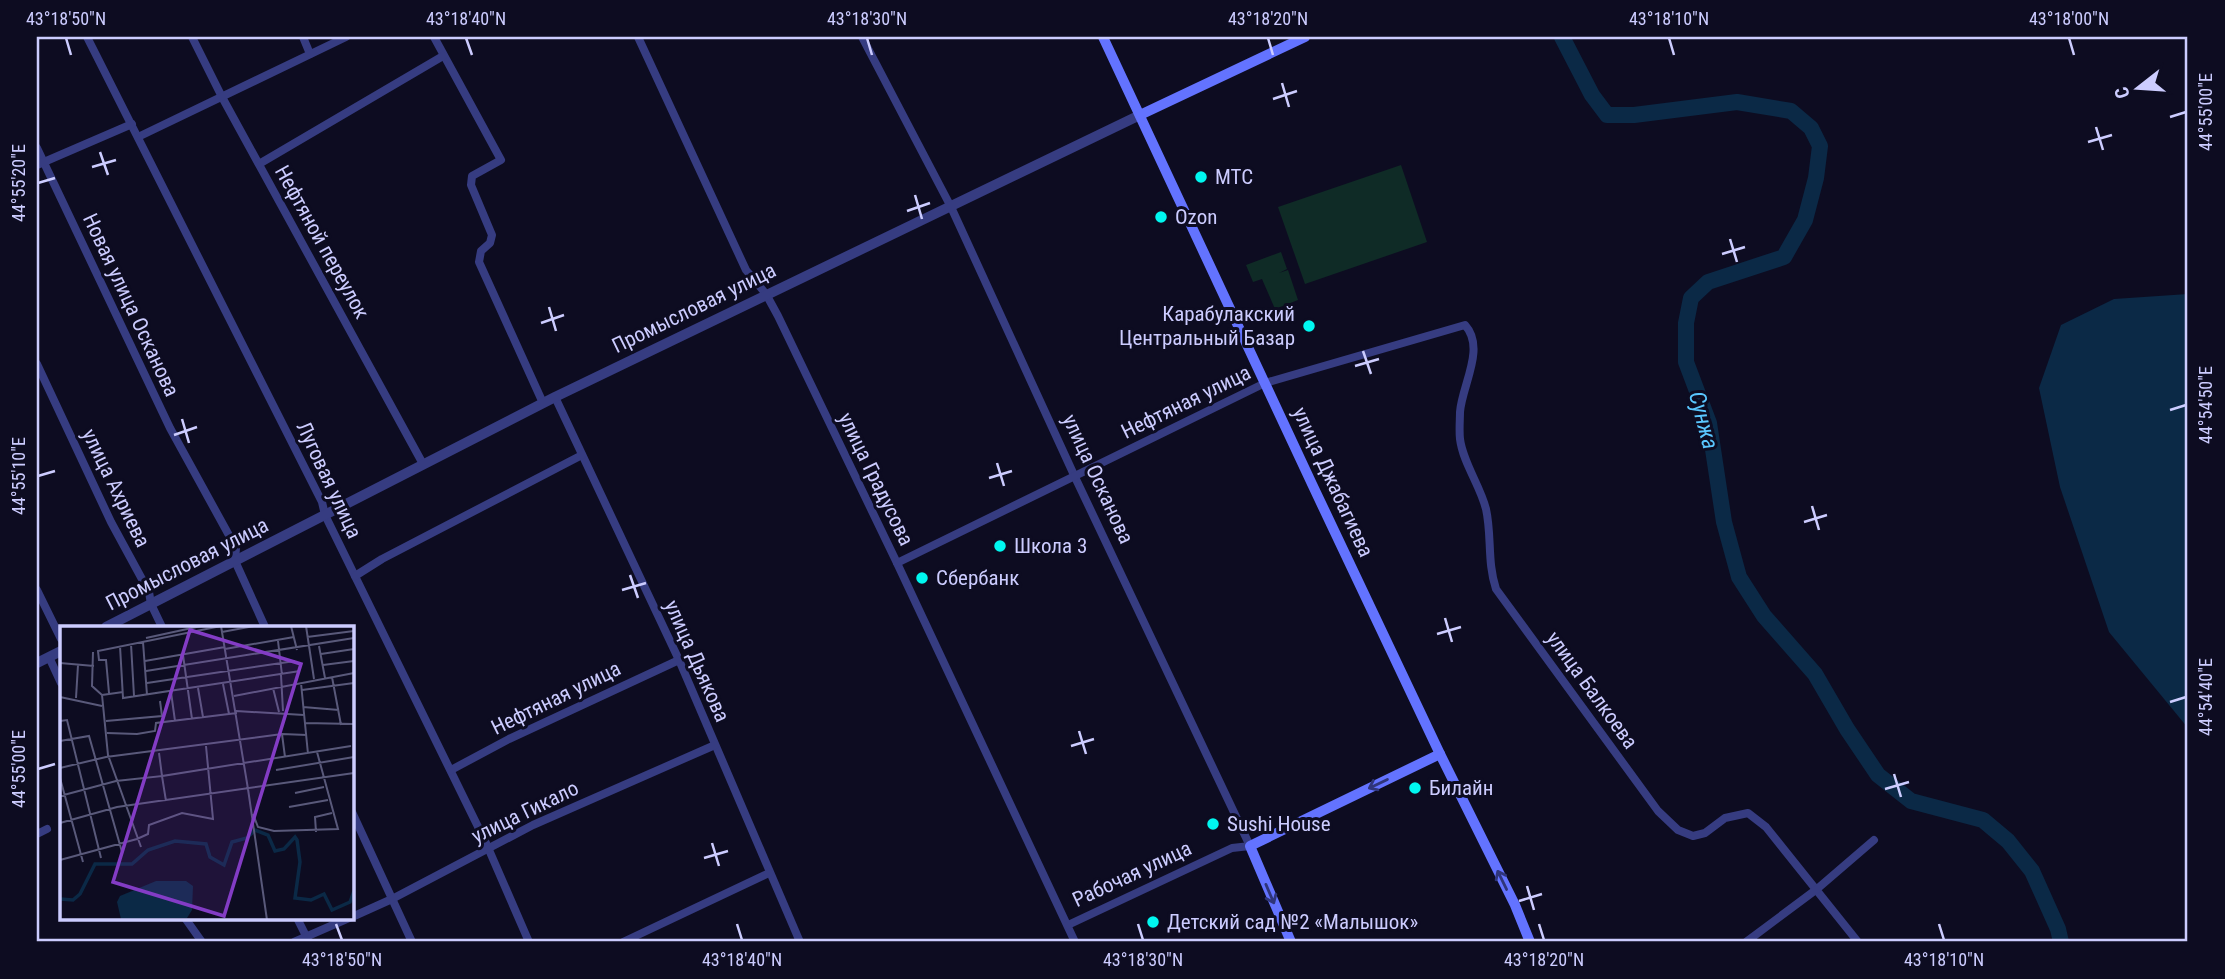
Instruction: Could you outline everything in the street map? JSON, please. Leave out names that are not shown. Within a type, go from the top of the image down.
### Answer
[{"type":"main road","name":"улица Джабагиева","points":[[1103,37],[1531,942]]},
{"type":"main road","name":"Промысловая улица","points":[[1140,115],[1305,37]]},
{"type":"main road","name":"Рабочая улица","points":[[1250,846],[1440,754]]},
{"type":"main road","name":"улица Осканова","points":[[1250,846],[1291,942]]},
{"type":"street","name":"Луговая улица","points":[[87,37],[322,502],[325,515],[451,771],[529,942]]},
{"type":"street","name":"Нефтяной переулок","points":[[192,37],[222,97],[423,464]]},
{"type":"street","points":[[303,37],[310,54]]},
{"type":"street","points":[[138,137],[346,37]]},
{"type":"street","points":[[434,37],[501,160],[472,176],[471,185],[492,235],[490,243],[481,251],[479,262],[543,403]]},
{"type":"street","name":"улица Градусова","points":[[638,37],[746,270],[766,294],[897,563],[1075,942]]},
{"type":"street","name":"улица Осканова","points":[[862,37],[951,207],[1074,475],[1250,846]]},
{"type":"street","points":[[259,164],[443,56]]},
{"type":"street","name":"Промысловая улица","points":[[108,626],[555,397],[1140,115]]},
{"type":"street","points":[[40,163],[132,124]]},
{"type":"street","name":"Новая улица Осканова","points":[[37,148],[40,163],[170,428],[236,548],[234,561],[265,626]]},
{"type":"street","name":"Нефтяная улица","points":[[897,563],[1265,383],[1465,325]]},
{"type":"street","name":"улица Балкоева","points":[[1465,325],[1472,332],[1474,340],[1469,378],[1460,408],[1460,439],[1486,510],[1489,558],[1496,589],[1658,811],[1678,830],[1693,836],[1705,833],[1725,818],[1748,813],[1766,827],[1858,942]]},
{"type":"street","name":"улица Ахриева","points":[[37,364],[111,522],[149,592],[151,604],[162,626]]},
{"type":"street","name":"улица Дьякова","points":[[555,397],[679,660],[800,942]]},
{"type":"street","points":[[355,576],[382,559],[582,454]]},
{"type":"street","points":[[37,590],[60,637]]},
{"type":"street","points":[[37,663],[60,651]]},
{"type":"street","points":[[48,657],[60,681]]},
{"type":"street","name":"Нефтяная улица","points":[[451,771],[509,739],[679,660]]},
{"type":"street","name":"улица Гикало","points":[[354,915],[392,899],[533,825],[715,745]]},
{"type":"street","points":[[354,816],[412,942]]},
{"type":"street","points":[[37,834],[47,829]]},
{"type":"street","points":[[1746,942],[1816,889],[1874,840]]},
{"type":"street","name":"Рабочая улица","points":[[1068,925],[1232,848],[1250,846]]},
{"type":"street","points":[[623,942],[769,873]]},
{"type":"street","points":[[186,920],[202,942]]},
{"type":"street","points":[[299,920],[308,939]]},
{"type":"street","name":"улица Гикало","points":[[294,942],[308,939],[344,920]]},
{"type":"green space","points":[[1401,165],[1427,242],[1305,284],[1278,207]]},
{"type":"green space","points":[[1281,252],[1287,269],[1279,273],[1288,270],[1298,300],[1275,309],[1262,279],[1253,282],[1246,265]]},
{"type":"water","points":[[2188,294],[2188,728],[2109,632],[2060,487],[2039,388],[2061,325],[2114,299]]},
{"type":"waterway","name":"Сунжа","points":[[1562,37],[1592,95],[1607,115],[1634,115],[1737,102],[1791,111],[1811,128],[1820,146],[1816,178],[1805,220],[1784,257],[1708,282],[1691,298],[1686,323],[1686,362],[1709,423],[1724,522],[1739,577],[1764,616],[1815,674],[1878,775],[1911,801],[1983,820],[2008,841],[2032,871],[2058,929],[2061,942]]},
{"type":"place","name":"МТС","points":[[1201,177]]},
{"type":"place","name":"Ozon","points":[[1161,217]]},
{"type":"place","name":"Карабулакский Центральный Базар","points":[[1309,326]]},
{"type":"place","name":"Школа 3","points":[[1000,546]]},
{"type":"place","name":"Сбербанк","points":[[922,578]]},
{"type":"place","name":"Билайн","points":[[1415,788]]},
{"type":"place","name":"Sushi House","points":[[1213,824]]},
{"type":"place","name":"Детский сад №2 «Малышок»","points":[[1153,922]]}]
